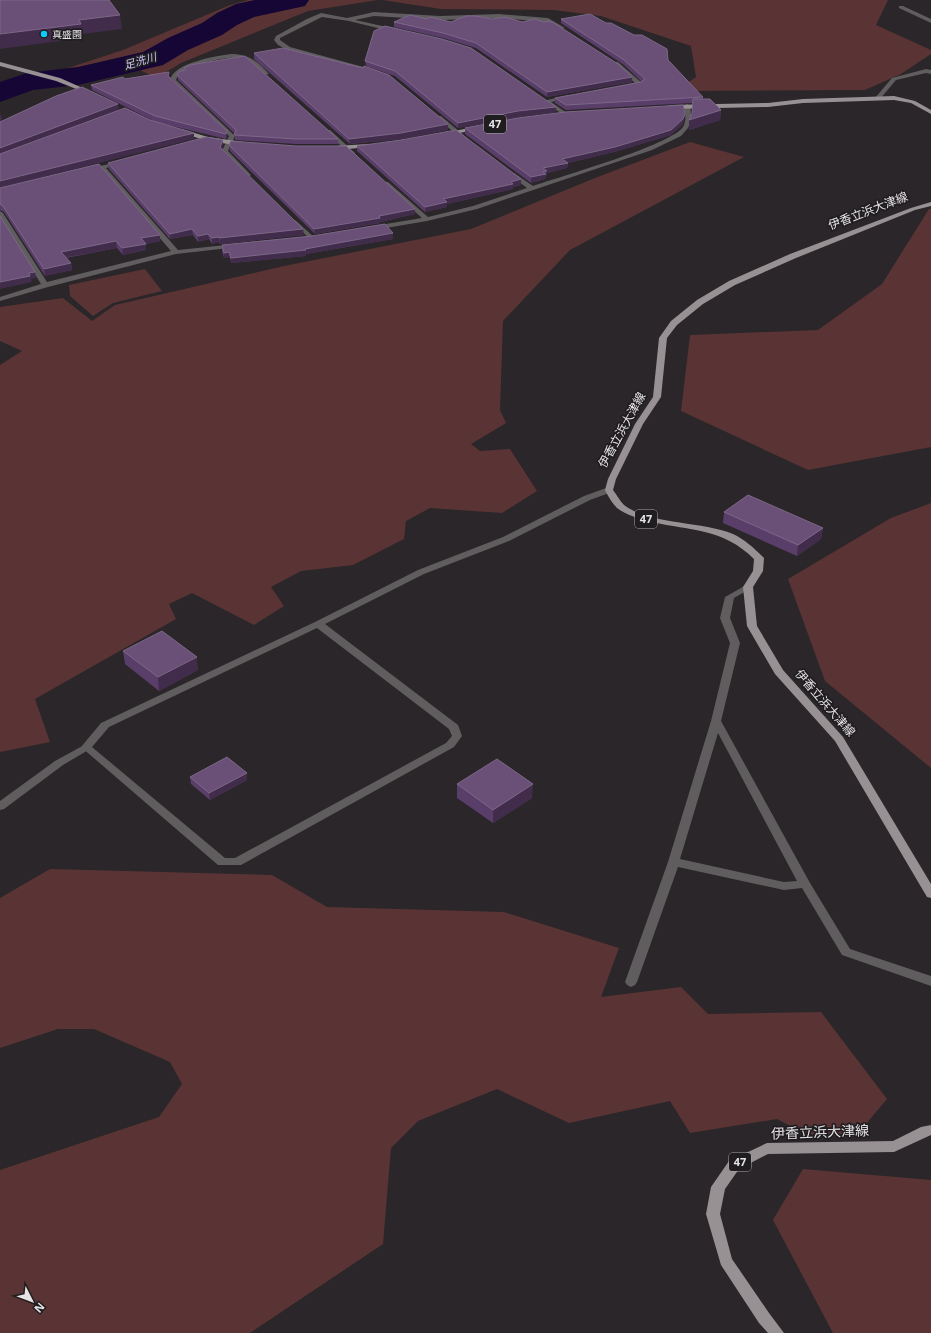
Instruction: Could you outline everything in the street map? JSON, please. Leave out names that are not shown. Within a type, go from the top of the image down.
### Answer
[{"type":"main road","points":[[0,64],[49,75],[69,82],[100,97]]},
{"type":"main road","points":[[661,108],[687,106],[768,105],[803,101],[894,98],[913,102],[929,110]]},
{"type":"main road","points":[[557,115],[572,114]]},
{"type":"main road","name":"47","points":[[436,136],[488,126]]},
{"type":"main road","points":[[174,129],[207,139],[252,145]]},
{"type":"main road","points":[[325,148],[346,148],[377,145]]},
{"type":"main road","name":"伊香立浜大津線","points":[[608,490],[639,424],[658,397],[663,338],[674,323],[700,302],[732,283],[793,256],[913,209],[931,204]]},
{"type":"main road","name":"47","points":[[608,490],[621,506],[647,519],[712,531],[729,536],[748,546],[759,558],[758,571],[748,587]]},
{"type":"main road","name":"伊香立浜大津線","points":[[748,587],[752,626],[779,672],[839,739],[931,894]]},
{"type":"main road","name":"伊香立浜大津線","points":[[777,1333],[764,1318],[726,1261],[713,1214],[718,1187],[734,1165],[767,1149],[894,1146],[931,1130]]},
{"type":"street","points":[[901,7],[931,20]]},
{"type":"street","points":[[347,20],[374,14],[440,18],[499,16],[548,20],[569,32]]},
{"type":"street","points":[[381,74],[288,48],[280,44],[277,40],[278,37],[321,15],[404,33]]},
{"type":"street","points":[[252,179],[225,151],[232,136],[174,80],[174,76],[184,69],[227,55],[239,55],[248,58],[271,79]]},
{"type":"street","points":[[610,60],[621,67],[640,84],[624,87]]},
{"type":"street","points":[[878,98],[894,79],[931,72]]},
{"type":"street","points":[[71,91],[82,88]]},
{"type":"street","points":[[546,101],[577,96]]},
{"type":"street","points":[[539,97],[565,114]]},
{"type":"street","points":[[364,229],[427,219],[475,208],[533,189],[598,165],[650,149],[674,137],[686,127],[689,119],[687,106]]},
{"type":"street","points":[[433,113],[469,141]]},
{"type":"street","points":[[323,127],[358,158]]},
{"type":"street","points":[[193,143],[207,139]]},
{"type":"street","points":[[82,171],[128,161]]},
{"type":"street","points":[[102,167],[176,252]]},
{"type":"street","points":[[504,168],[533,189]]},
{"type":"street","points":[[381,178],[427,219]]},
{"type":"street","points":[[0,213],[45,285]]},
{"type":"street","points":[[290,217],[312,238]]},
{"type":"street","points":[[0,299],[45,285],[176,252],[244,245]]},
{"type":"street","points":[[0,806],[59,763],[86,746],[105,725],[318,624],[421,572],[506,539],[588,498],[608,490]]},
{"type":"street","points":[[631,982],[674,862],[716,721],[735,643],[725,618],[730,597],[748,587]]},
{"type":"street","points":[[86,746],[222,862],[237,862],[450,745],[457,736],[454,727],[318,624]]},
{"type":"street","points":[[716,721],[805,884],[846,952],[931,980]]},
{"type":"street","points":[[674,862],[784,886],[805,884]]},
{"type":"shaded area","points":[[248,0],[378,0],[308,11],[181,63],[156,78],[134,67],[65,69],[123,50],[230,5]]},
{"type":"shaded area","points":[[382,0],[888,0],[876,25],[931,50],[931,54],[901,74],[865,90],[675,91],[696,77],[691,46],[601,16],[554,10],[441,9]]},
{"type":"shaded area","points":[[690,142],[744,157],[570,250],[503,321],[500,410],[506,423],[471,444],[480,451],[510,449],[537,491],[502,513],[430,508],[406,521],[404,539],[353,565],[301,571],[271,587],[284,606],[254,625],[192,593],[169,604],[176,619],[35,699],[50,742],[0,752],[0,365],[22,351],[0,341],[0,307],[63,298],[92,321],[115,305],[284,266],[471,229],[595,178]]},
{"type":"shaded area","points":[[929,209],[931,209],[931,447],[808,470],[681,411],[690,335],[818,330],[882,284]]},
{"type":"shaded area","points":[[145,269],[162,291],[113,303],[93,316],[70,296],[69,285]]},
{"type":"shaded area","points":[[931,503],[931,768],[825,681],[788,579],[891,518]]},
{"type":"shaded area","points":[[50,869],[272,875],[327,907],[504,912],[619,948],[601,997],[681,987],[708,1014],[821,1012],[887,1099],[855,1137],[806,1134],[777,1119],[690,1133],[670,1101],[569,1123],[497,1089],[418,1121],[391,1148],[383,1244],[250,1333],[0,1333],[0,1170],[159,1117],[182,1084],[170,1062],[94,1029],[58,1029],[0,1048],[0,898]]},
{"type":"shaded area","points":[[803,1169],[931,1180],[931,1333],[833,1333],[773,1220]]},
{"type":"building","points":[[0,0],[109,0],[120,15],[79,20],[81,24],[0,34]]},
{"type":"building","points":[[590,14],[606,23],[611,23],[634,35],[642,35],[667,49],[668,60],[703,97],[566,105],[555,98],[641,82],[645,79],[624,60],[561,19]]},
{"type":"building","points":[[410,15],[427,19],[430,17],[451,22],[466,16],[492,19],[505,17],[522,22],[535,19],[544,22],[549,21],[618,64],[632,77],[547,92],[476,43],[443,33],[394,22]]},
{"type":"building","points":[[385,26],[442,39],[471,48],[556,107],[518,111],[458,123],[395,71],[365,61],[374,31]]},
{"type":"building","points":[[283,48],[363,68],[364,66],[389,75],[448,124],[401,133],[349,139],[254,53]]},
{"type":"building","points":[[245,56],[338,139],[296,139],[234,135],[236,130],[177,75],[180,71],[186,70],[184,68],[190,65]]},
{"type":"building","points":[[169,72],[168,76],[227,131],[226,134],[155,116],[91,85],[123,77],[125,79]]},
{"type":"building","points":[[82,87],[118,104],[0,148],[0,122],[56,96]]},
{"type":"building","points":[[693,99],[710,99],[721,110],[689,120],[692,114]]},
{"type":"building","points":[[683,105],[685,114],[683,119],[671,130],[615,147],[562,159],[568,163],[543,168],[547,171],[543,172],[546,174],[531,177],[465,128],[518,118],[565,112]]},
{"type":"building","points":[[125,108],[150,120],[194,133],[0,181],[0,154]]},
{"type":"building","points":[[456,130],[521,179],[511,182],[513,184],[443,199],[447,202],[425,207],[357,146],[401,140]]},
{"type":"building","points":[[206,137],[223,140],[220,147],[303,229],[219,238],[212,238],[208,234],[198,236],[192,229],[170,234],[108,163]]},
{"type":"building","points":[[231,141],[296,146],[346,146],[415,209],[379,216],[380,218],[314,229],[229,145]]},
{"type":"building","points":[[99,164],[160,235],[141,238],[146,244],[122,248],[116,241],[61,252],[71,263],[44,269],[3,206],[0,204],[0,188]]},
{"type":"building","points":[[0,216],[35,272],[29,273],[30,276],[0,282]]},
{"type":"building","points":[[385,224],[393,233],[305,249],[306,250],[231,258],[229,252],[224,253],[222,245],[312,236]]},
{"type":"building","points":[[748,495],[823,528],[798,545],[724,512]]},
{"type":"building","points":[[162,631],[197,657],[158,677],[123,651]]},
{"type":"building","points":[[227,757],[247,773],[209,793],[190,777]]},
{"type":"building","points":[[497,759],[533,784],[493,810],[457,784]]},
{"type":"waterway","name":"足洗川","points":[[0,93],[27,82],[78,76],[153,59],[178,44],[212,29],[227,19],[246,10],[295,0]]},
{"type":"place","name":"真盛園","points":[[44,34]]}]
